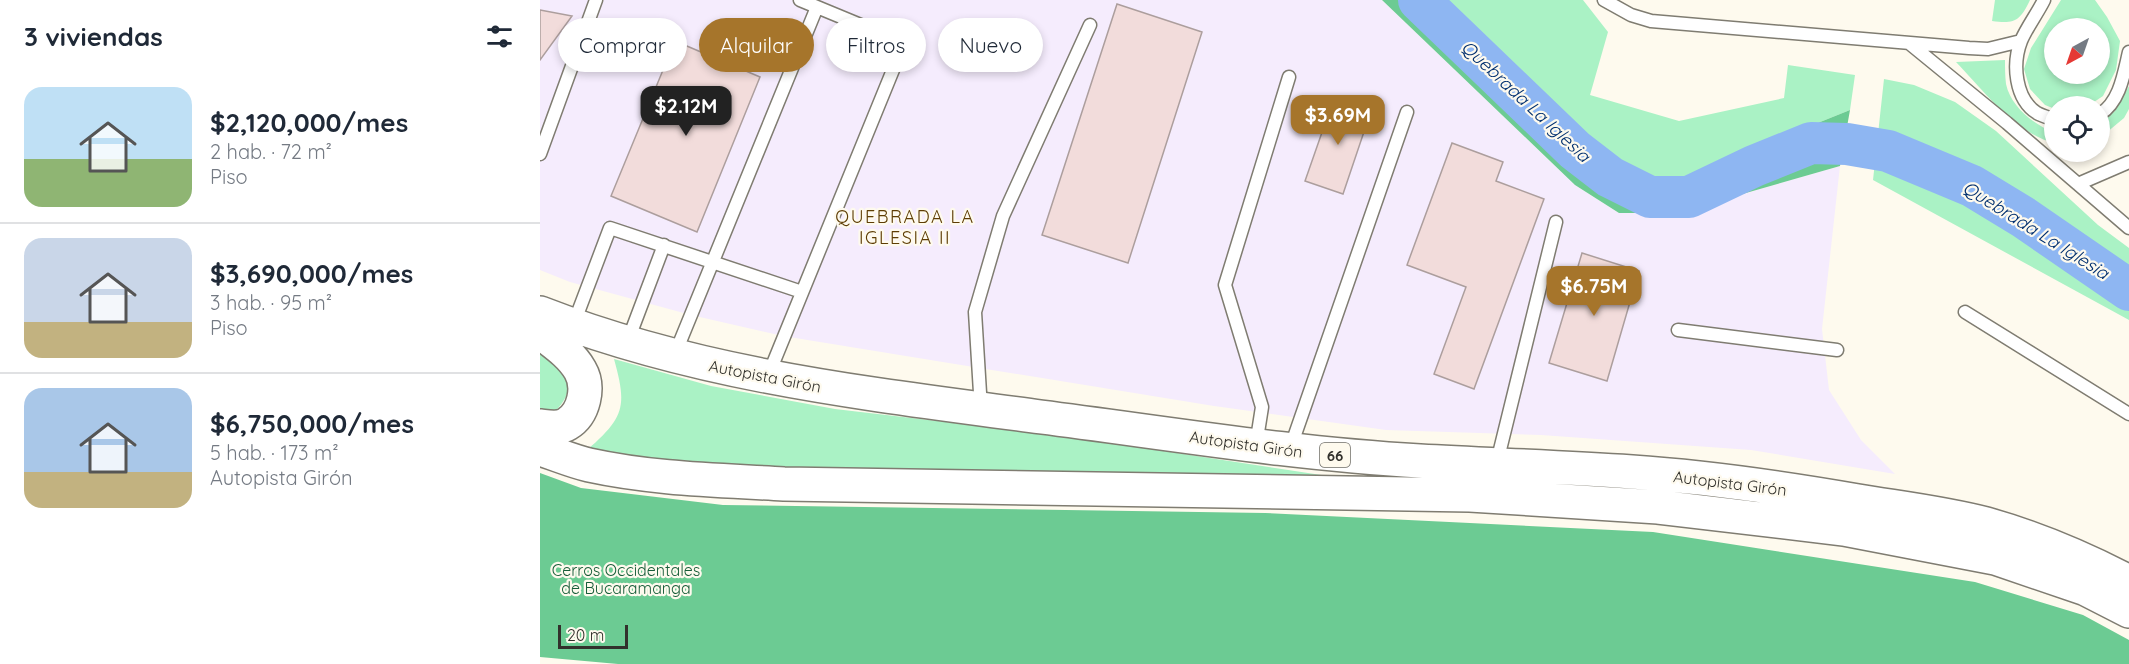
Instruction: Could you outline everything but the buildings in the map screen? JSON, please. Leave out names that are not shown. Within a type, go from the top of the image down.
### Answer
[{"type":"highway","name":"Autopista Girón","points":[[540,314],[627,344],[674,357],[827,388],[1290,450],[1407,460],[1636,472],[1833,496],[1954,517],[2012,532],[2060,549],[2129,582]]},
{"type":"highway","points":[[540,332],[576,364],[585,384],[584,396],[575,417],[566,425],[554,428],[540,426]]},
{"type":"highway","name":"Autopista Girón","points":[[540,449],[587,464],[637,474],[679,479],[784,484],[1470,495],[1658,507],[1844,529],[1995,558],[2086,589],[2129,611]]},
{"type":"lane","points":[[540,154],[596,0]]},
{"type":"lane","points":[[767,377],[904,43],[800,0]]},
{"type":"lane","points":[[1604,0],[1631,15],[1651,21],[1988,49],[2021,41]]},
{"type":"lane","points":[[2043,0],[2021,41],[2016,64],[2017,80],[2024,99],[2037,113],[2044,116]]},
{"type":"lane","points":[[674,357],[817,7]]},
{"type":"lane","points":[[981,409],[975,312],[1003,216],[1090,25]]},
{"type":"lane","points":[[1909,43],[2007,123],[2129,228]]},
{"type":"lane","points":[[2110,103],[2123,82],[2129,52]]},
{"type":"lane","points":[[1256,445],[1262,407],[1225,285],[1289,77]]},
{"type":"lane","points":[[1290,450],[1407,112]]},
{"type":"lane","points":[[2078,184],[2129,162]]},
{"type":"lane","points":[[1496,465],[1556,222]]},
{"type":"lane","points":[[573,326],[610,228],[802,292]]},
{"type":"lane","points":[[627,344],[664,246]]},
{"type":"lane","points":[[1965,312],[2129,414]]},
{"type":"lane","points":[[1678,330],[1837,350]]},
{"type":"shaded area","points":[[540,0],[1382,0],[1575,185],[1619,213],[1676,213],[1840,166],[1822,329],[1829,390],[1861,440],[1895,474],[1751,450],[1541,435],[1386,430],[1214,406],[783,336],[691,315],[570,282],[540,270]]},
{"type":"green space","points":[[1382,0],[1442,0],[1577,130],[1614,161],[1639,176],[1661,181],[1678,179],[1850,110],[1840,166],[1676,213],[1619,213],[1575,185]]},
{"type":"green space","points":[[1442,0],[1583,0],[1608,32],[1590,95],[1679,121],[1784,98],[1788,65],[1855,75],[1850,110],[1678,179],[1661,181],[1639,176],[1614,161],[1577,130]]},
{"type":"green space","points":[[1995,0],[2030,0],[2020,17],[2006,22],[1992,21]]},
{"type":"green space","points":[[2061,0],[2095,0],[2107,17],[2050,18]]},
{"type":"green space","points":[[2110,23],[2120,41],[2116,70],[2110,82]]},
{"type":"green space","points":[[2044,27],[2044,84],[2109,84],[2103,96],[2044,96],[2044,104],[2030,89],[2024,69],[2031,48]]},
{"type":"green space","points":[[2005,60],[2006,84],[2009,92],[2018,108],[2044,128],[2044,139],[2027,131],[2001,110],[1956,62]]},
{"type":"green space","points":[[1884,79],[1914,85],[1955,102],[1996,131],[2098,225],[2129,248],[2129,320],[1873,180]]},
{"type":"green space","points":[[2129,86],[2129,109],[2124,118],[2110,130],[2110,115],[2115,111]]},
{"type":"green space","points":[[540,354],[558,368],[567,382],[568,390],[565,398],[550,416],[540,416]]},
{"type":"green space","points":[[614,359],[711,386],[835,409],[1065,436],[1341,478],[821,470],[644,462],[587,450],[600,439],[616,419],[620,410],[621,388]]},
{"type":"green space","name":"Cerros Occidentales de Bucaramanga","points":[[540,473],[581,488],[723,505],[1265,513],[1653,532],[1975,582],[2083,615],[2129,640],[2129,664],[618,664],[540,657]]},
{"type":"waterway","name":"Quebrada La Iglesia","points":[[1419,0],[1575,150],[1610,177],[1650,197],[1689,197],[1754,166],[1811,143],[1847,144],[1888,151],[1972,186],[2023,217],[2129,290]]},
{"type":"district","name":"QUEBRADA LA IGLESIA II","points":[[905,226]]}]
